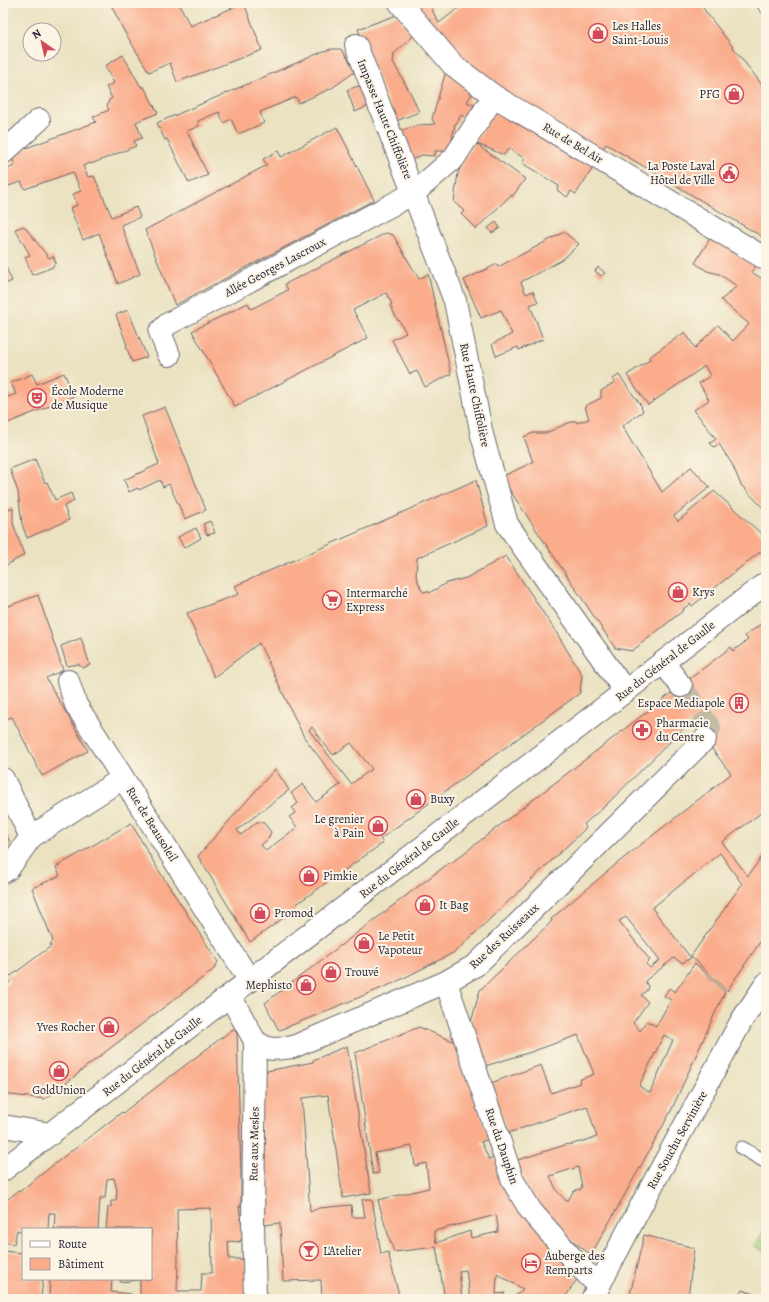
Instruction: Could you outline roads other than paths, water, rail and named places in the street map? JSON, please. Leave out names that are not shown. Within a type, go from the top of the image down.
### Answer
[{"type":"street","name":"Rue de Bel Air","points":[[400,3],[453,65],[494,96],[766,259]]},
{"type":"street","name":"Impasse Haute Chiffolière","points":[[356,45],[414,193]]},
{"type":"street","points":[[414,193],[454,158],[494,96]]},
{"type":"street","points":[[3,153],[39,120]]},
{"type":"street","name":"Allée Georges Lascroux","points":[[169,355],[160,332],[200,299],[414,193]]},
{"type":"street","name":"Rue Haute Chiffolière","points":[[414,193],[455,301],[482,434],[507,524],[625,691]]},
{"type":"street","name":"Rue du Général de Gaulle","points":[[3,1170],[766,583]]},
{"type":"street","points":[[663,662],[681,686]]},
{"type":"street","points":[[68,681],[76,705],[123,778]]},
{"type":"street","name":"Rue des Ruisseaux","points":[[255,1041],[272,1050],[293,1047],[446,982],[476,965],[705,739]]},
{"type":"street","name":"Rue de Beausoleil","points":[[3,872],[8,869],[30,837],[123,778],[250,981]]},
{"type":"street","points":[[3,780],[30,837]]},
{"type":"street","name":"Rue du Dauphin","points":[[446,982],[513,1181],[531,1211],[578,1265],[596,1292]]},
{"type":"street","name":"Rue Souchu Servinière","points":[[596,1292],[742,1020],[766,984]]},
{"type":"street","name":"Rue aux Mesles","points":[[230,996],[255,1041],[253,1224],[255,1299]]},
{"type":"street","points":[[3,1126],[51,1134]]},
{"type":"lane","points":[[763,3],[766,7]]},
{"type":"lane","points":[[742,1148],[766,1162]]},
{"type":"tunnel","points":[[681,686],[710,728],[705,739]]},
{"type":"place","name":"Les Halles Saint-Louis","points":[[598,33]]},
{"type":"place","name":"PFG","points":[[734,94]]},
{"type":"place","name":"La Poste Laval Hôtel de Ville","points":[[729,173]]},
{"type":"place","name":"École Moderne de Musique","points":[[37,398]]},
{"type":"place","name":"Krys","points":[[678,592]]},
{"type":"place","name":"Intermarché Express","points":[[332,600]]},
{"type":"place","name":"Espace Mediapole","points":[[739,703]]},
{"type":"place","name":"Pharmacie du Centre","points":[[642,730]]},
{"type":"place","name":"Buxy","points":[[416,799]]},
{"type":"place","name":"Le grenier à Pain","points":[[378,826]]},
{"type":"place","name":"Pimkie","points":[[309,876]]},
{"type":"place","name":"It Bag","points":[[425,905]]},
{"type":"place","name":"Promod","points":[[260,913]]},
{"type":"place","name":"Le Petit Vapoteur","points":[[364,943]]},
{"type":"place","name":"Trouvé","points":[[331,972]]},
{"type":"place","name":"Mephisto","points":[[306,985]]},
{"type":"place","name":"Yves Rocher","points":[[109,1027]]},
{"type":"place","name":"GoldUnion","points":[[59,1071]]},
{"type":"place","name":"L'Atelier","points":[[309,1251]]},
{"type":"place","name":"Auberge des Remparts","points":[[531,1263]]}]
